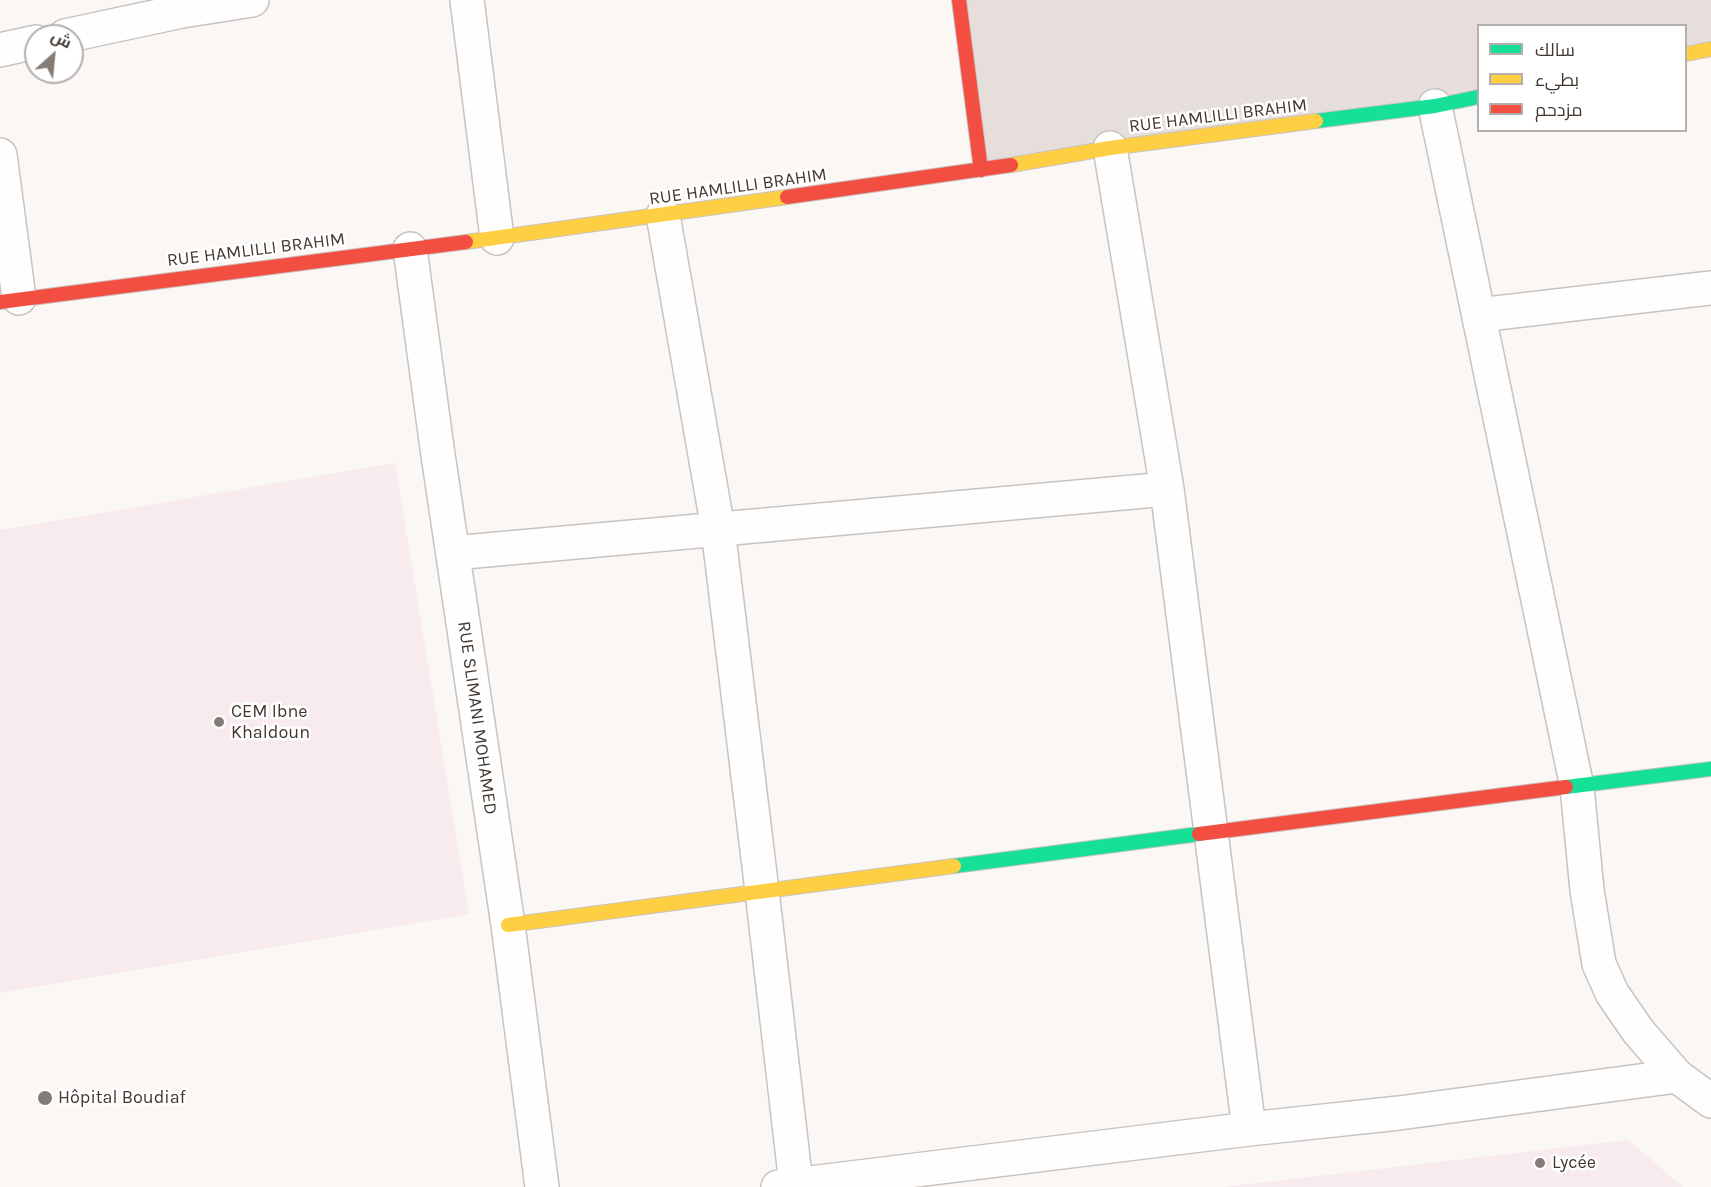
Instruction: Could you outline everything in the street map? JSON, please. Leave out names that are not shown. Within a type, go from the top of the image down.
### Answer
[{"type":"street","points":[[84,31],[180,5],[252,0]]},
{"type":"street","points":[[467,0],[497,238]]},
{"type":"street","points":[[959,0],[981,170]]},
{"type":"street","points":[[0,50],[24,45]]},
{"type":"street","points":[[1687,54],[1711,48]]},
{"type":"street","name":"RUE HAMLILLI BRAHIM","points":[[10,300],[497,238],[981,170],[1110,148],[1435,106],[1477,97]]},
{"type":"street","points":[[1435,106],[1577,787],[1587,890],[1599,964],[1612,993],[1638,1031],[1677,1076],[1711,1101]]},
{"type":"street","points":[[1110,148],[1167,489],[1249,1129]]},
{"type":"street","points":[[0,155],[10,300]]},
{"type":"street","points":[[663,215],[718,529],[762,891],[787,1185],[1249,1129],[1410,1112],[1677,1076]]},
{"type":"street","name":"RUE SLIMANI MOHAMED","points":[[410,249],[508,926],[542,1187]]},
{"type":"street","points":[[1479,315],[1711,288]]},
{"type":"street","points":[[453,553],[1167,489]]},
{"type":"street","points":[[508,926],[1210,832],[1711,769]]},
{"type":"shaded area","name":"CEM Ibne Khaldoun","points":[[395,463],[469,914],[0,993],[0,530]]},
{"type":"shaded area","name":"Lycée","points":[[1628,1140],[1683,1187],[1223,1187]]},
{"type":"building","points":[[959,0],[1711,0],[1711,49],[1687,54],[1687,24],[1477,24],[1477,97],[981,170]]},
{"type":"traffic: fast","points":[[1316,121],[1435,106],[1477,97]]},
{"type":"traffic: fast","points":[[1566,787],[1711,769]]},
{"type":"traffic: fast","points":[[954,866],[1199,834]]},
{"type":"traffic: slow","points":[[1687,54],[1711,49]]},
{"type":"traffic: slow","points":[[1011,165],[1110,148],[1316,121]]},
{"type":"traffic: slow","points":[[466,242],[787,197]]},
{"type":"traffic: slow","points":[[508,925],[954,866]]},
{"type":"traffic: jam","points":[[959,0],[981,170]]},
{"type":"traffic: jam","points":[[787,197],[1011,165]]},
{"type":"traffic: jam","points":[[0,302],[466,242]]},
{"type":"traffic: jam","points":[[1199,834],[1566,787]]},
{"type":"place","name":"CEM Ibne Khaldoun","points":[[219,722]]},
{"type":"place","name":"Hôpital Boudiaf","points":[[45,1098]]},
{"type":"place","name":"Lycée","points":[[1540,1163]]}]
